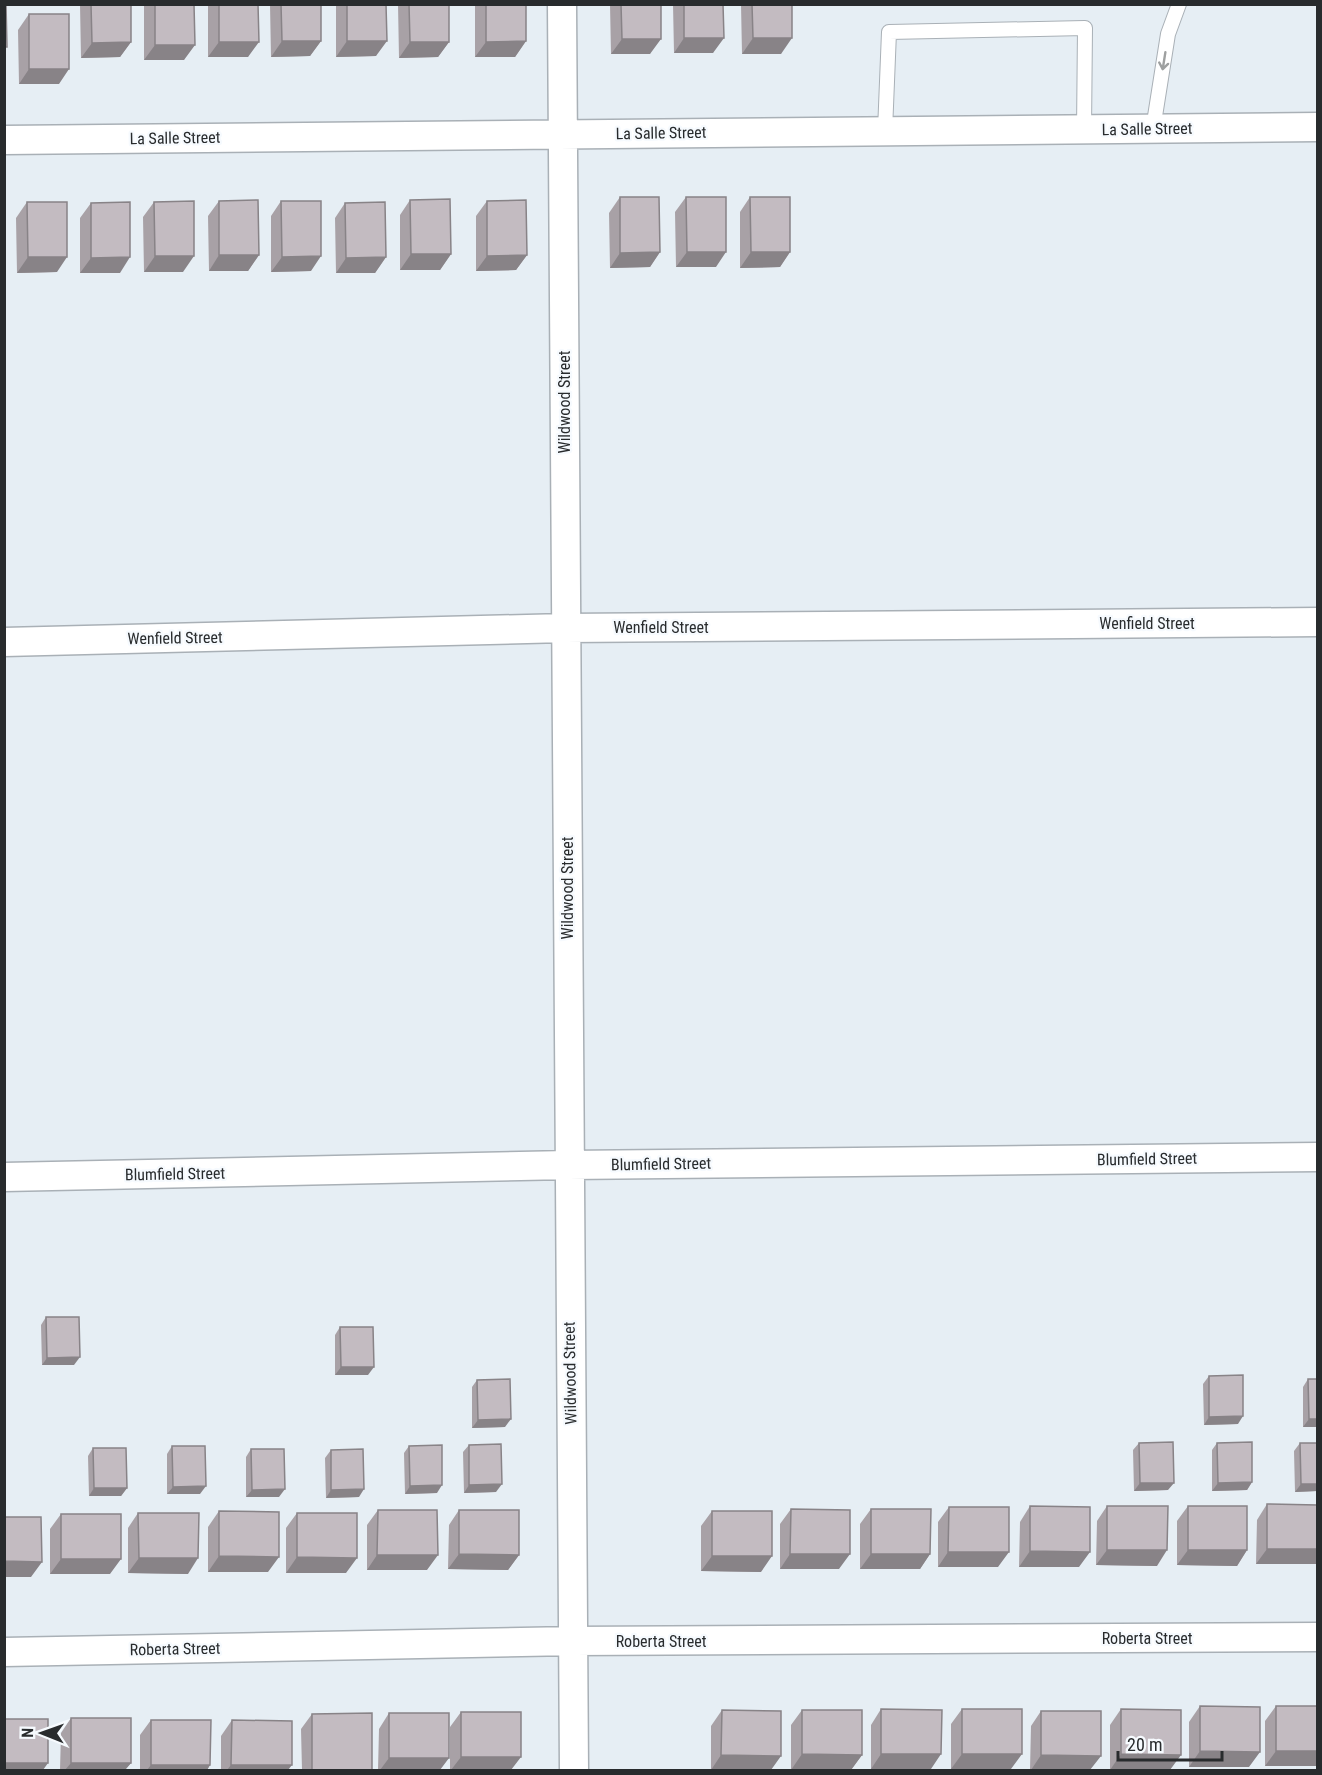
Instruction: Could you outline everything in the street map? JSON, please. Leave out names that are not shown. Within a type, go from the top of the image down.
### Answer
[{"type":"street","name":"Wildwood Street","points":[[562,4],[568,1165],[574,1770]]},
{"type":"street","name":"La Salle Street","points":[[4,140],[1317,127]]},
{"type":"street","name":"Wenfield Street","points":[[4,642],[565,628],[1317,622]]},
{"type":"street","name":"Blumfield Street","points":[[4,1177],[568,1165],[1317,1157]]},
{"type":"street","name":"Roberta Street","points":[[4,1652],[573,1641],[1317,1636]]},
{"type":"lane","points":[[1153,129],[1168,34],[1179,4]]},
{"type":"lane","points":[[885,131],[889,32],[1085,28],[1084,130]]},
{"type":"building","points":[[4,4],[6,4],[7,47],[4,47]]},
{"type":"building","points":[[91,4],[131,4],[131,42],[92,43]]},
{"type":"building","points":[[155,4],[194,4],[195,45],[155,45]]},
{"type":"building","points":[[219,4],[258,4],[259,42],[219,42]]},
{"type":"building","points":[[281,4],[321,4],[321,41],[282,41]]},
{"type":"building","points":[[347,4],[386,4],[387,41],[347,41]]},
{"type":"building","points":[[409,4],[449,4],[449,42],[410,42]]},
{"type":"building","points":[[486,4],[526,4],[526,41],[486,42]]},
{"type":"building","points":[[621,4],[661,4],[661,39],[622,39]]},
{"type":"building","points":[[684,4],[723,4],[724,38],[684,38]]},
{"type":"building","points":[[752,4],[792,4],[792,38],[753,38]]},
{"type":"building","points":[[29,14],[69,14],[69,69],[29,69]]},
{"type":"building","points":[[620,197],[659,197],[660,252],[620,253]]},
{"type":"building","points":[[686,197],[726,197],[726,252],[687,252]]},
{"type":"building","points":[[750,197],[790,197],[790,252],[751,252]]},
{"type":"building","points":[[450,199],[451,254],[411,254],[410,200]]},
{"type":"building","points":[[258,200],[259,255],[219,255],[219,201]]},
{"type":"building","points":[[526,200],[527,255],[487,256],[487,201]]},
{"type":"building","points":[[194,201],[194,256],[155,256],[154,202]]},
{"type":"building","points":[[281,201],[321,201],[321,256],[282,257]]},
{"type":"building","points":[[27,202],[67,202],[67,257],[28,257]]},
{"type":"building","points":[[130,202],[130,257],[91,258],[91,203]]},
{"type":"building","points":[[385,202],[386,257],[346,258],[345,203]]},
{"type":"building","points":[[4,207],[5,258],[4,258]]},
{"type":"building","points":[[46,1317],[79,1317],[80,1357],[47,1358]]},
{"type":"building","points":[[340,1327],[373,1327],[374,1367],[341,1367]]},
{"type":"building","points":[[1243,1375],[1243,1416],[1209,1417],[1209,1376]]},
{"type":"building","points":[[510,1379],[511,1419],[478,1420],[477,1380]]},
{"type":"building","points":[[1308,1379],[1317,1379],[1317,1419],[1309,1419]]},
{"type":"building","points":[[1173,1442],[1174,1483],[1140,1483],[1139,1443]]},
{"type":"building","points":[[1252,1442],[1252,1482],[1218,1483],[1217,1443]]},
{"type":"building","points":[[1300,1443],[1317,1443],[1317,1484],[1301,1484]]},
{"type":"building","points":[[501,1444],[502,1484],[469,1485],[469,1445]]},
{"type":"building","points":[[442,1445],[442,1485],[410,1486],[409,1446]]},
{"type":"building","points":[[172,1446],[205,1446],[206,1486],[173,1487]]},
{"type":"building","points":[[93,1448],[126,1448],[127,1488],[94,1488]]},
{"type":"building","points":[[251,1449],[284,1449],[285,1489],[252,1490]]},
{"type":"building","points":[[363,1449],[364,1489],[331,1490],[331,1450]]},
{"type":"building","points":[[1267,1504],[1317,1505],[1317,1549],[1267,1549]]},
{"type":"building","points":[[1030,1506],[1090,1507],[1090,1552],[1030,1551]]},
{"type":"building","points":[[1107,1506],[1168,1506],[1167,1550],[1107,1550]]},
{"type":"building","points":[[1188,1506],[1247,1506],[1247,1550],[1188,1550]]},
{"type":"building","points":[[949,1507],[1009,1507],[1009,1552],[948,1552]]},
{"type":"building","points":[[791,1509],[850,1510],[850,1554],[790,1554]]},
{"type":"building","points":[[871,1509],[931,1509],[930,1554],[871,1554]]},
{"type":"building","points":[[378,1510],[437,1510],[438,1555],[377,1555]]},
{"type":"building","points":[[459,1510],[519,1510],[519,1555],[459,1554]]},
{"type":"building","points":[[219,1511],[279,1512],[279,1557],[219,1556]]},
{"type":"building","points":[[712,1511],[772,1511],[772,1556],[712,1556]]},
{"type":"building","points":[[138,1513],[199,1513],[198,1558],[139,1558]]},
{"type":"building","points":[[297,1513],[357,1513],[357,1558],[297,1557]]},
{"type":"building","points":[[61,1514],[121,1514],[121,1559],[61,1559]]},
{"type":"building","points":[[4,1517],[41,1517],[42,1562],[4,1561]]},
{"type":"building","points":[[1200,1706],[1260,1707],[1260,1752],[1200,1751]]},
{"type":"building","points":[[1276,1706],[1317,1706],[1317,1751],[1276,1751]]},
{"type":"building","points":[[881,1709],[942,1710],[941,1754],[881,1754]]},
{"type":"building","points":[[962,1709],[1022,1709],[1022,1754],[962,1754]]},
{"type":"building","points":[[1121,1709],[1181,1710],[1181,1755],[1121,1754]]},
{"type":"building","points":[[722,1710],[781,1711],[781,1756],[721,1755]]},
{"type":"building","points":[[802,1710],[862,1710],[862,1755],[802,1754]]},
{"type":"building","points":[[1041,1711],[1101,1711],[1101,1756],[1041,1755]]},
{"type":"building","points":[[461,1712],[521,1712],[521,1757],[461,1757]]},
{"type":"building","points":[[372,1713],[372,1770],[312,1770],[312,1714]]},
{"type":"building","points":[[389,1713],[449,1713],[449,1758],[389,1758]]},
{"type":"building","points":[[71,1718],[131,1718],[131,1763],[71,1763]]},
{"type":"building","points":[[4,1719],[48,1719],[48,1763],[4,1763]]},
{"type":"building","points":[[151,1720],[211,1720],[210,1765],[151,1765]]},
{"type":"building","points":[[232,1720],[292,1721],[292,1765],[231,1765]]}]
